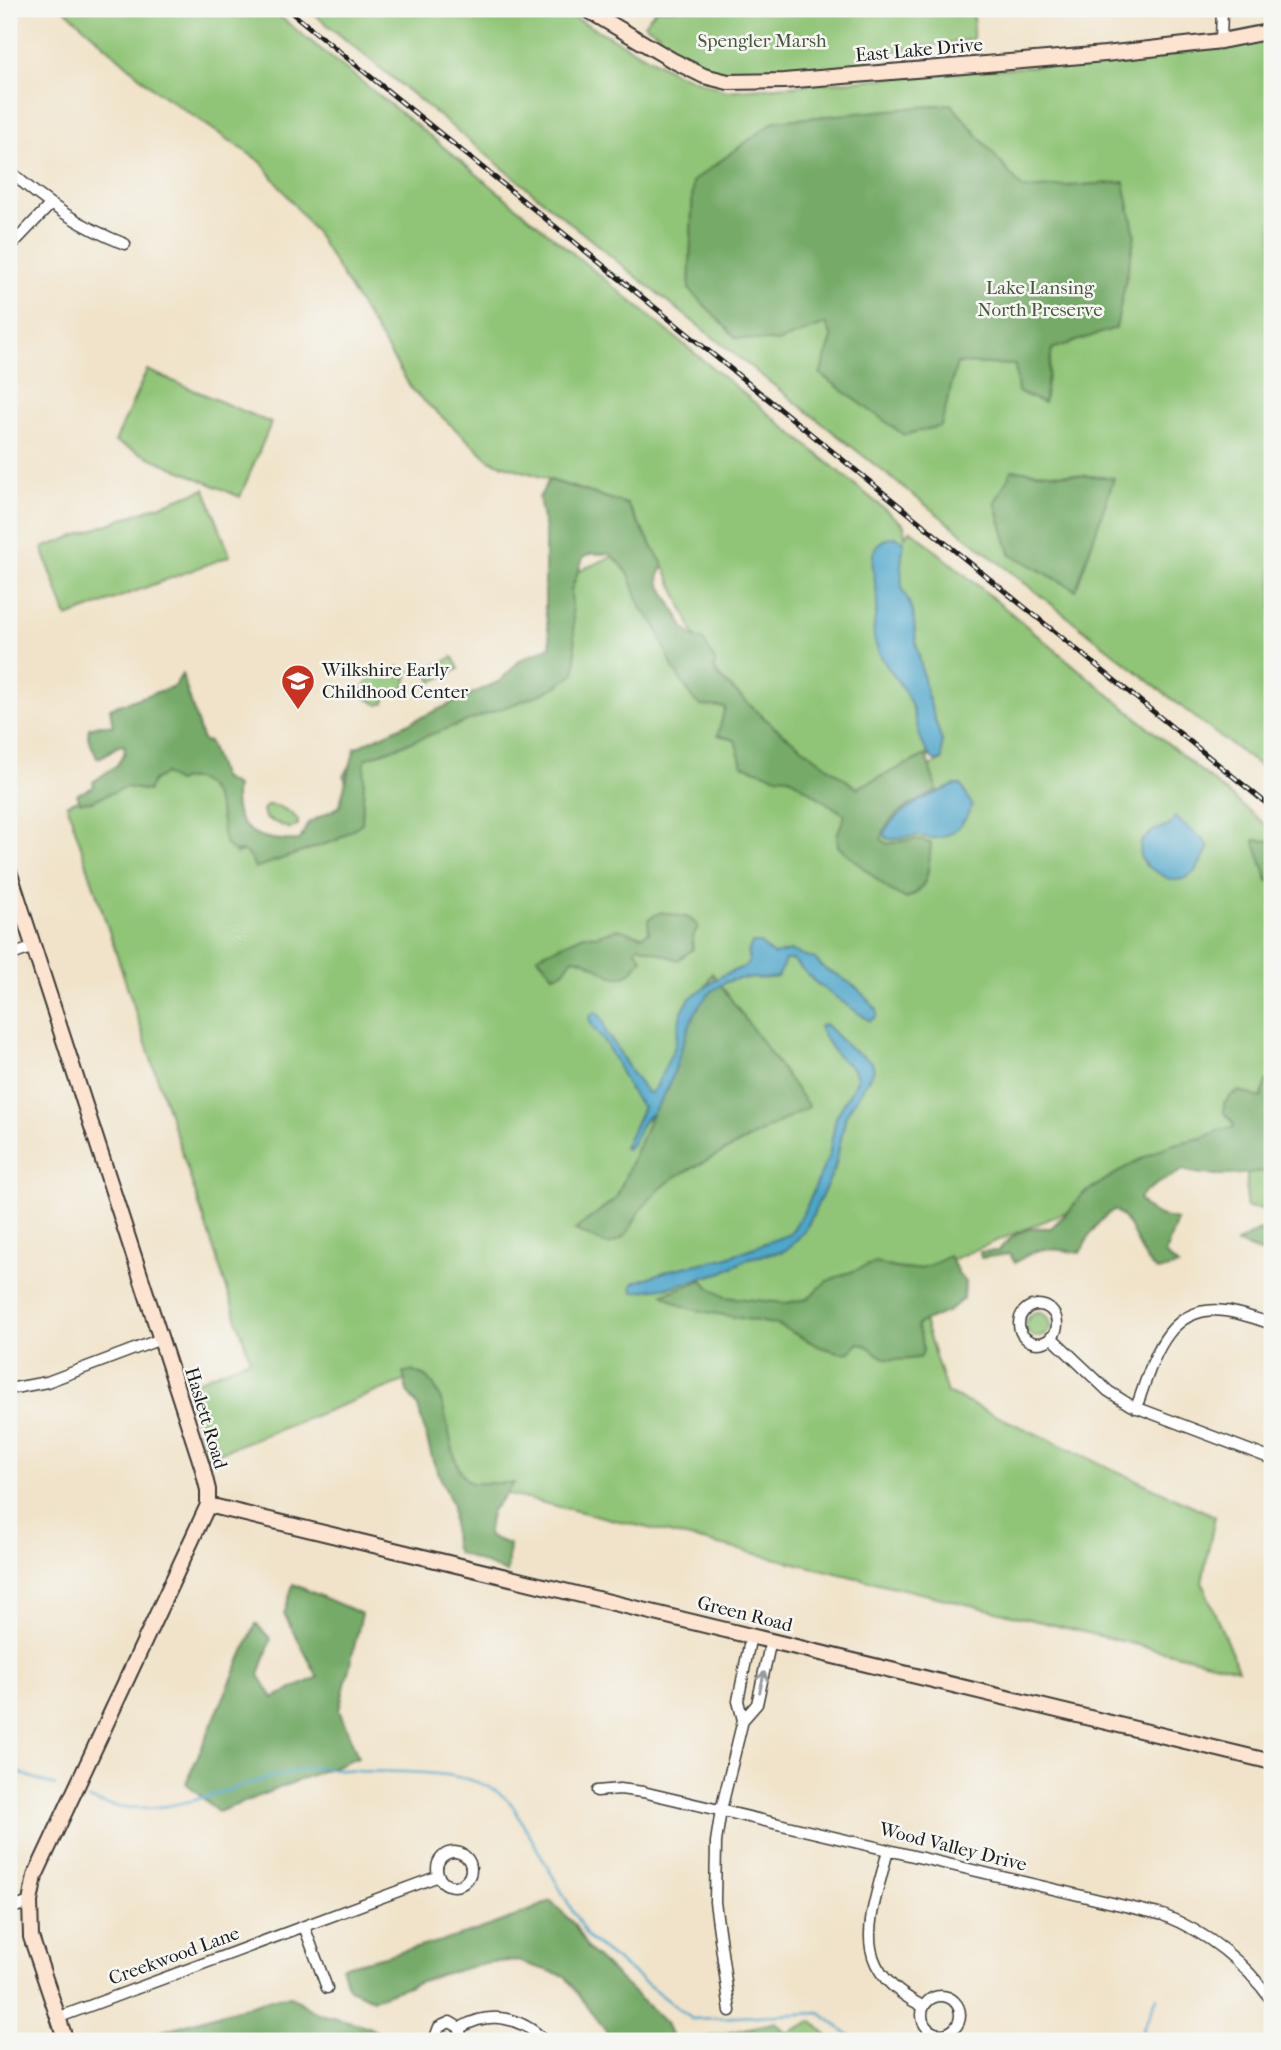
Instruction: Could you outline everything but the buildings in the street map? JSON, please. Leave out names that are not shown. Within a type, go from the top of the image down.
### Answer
[{"type":"street","name":"East Lake Drive","points":[[586,9],[672,60],[704,76],[728,82],[784,81],[1105,54],[1221,41],[1272,31]]},
{"type":"street","points":[[1221,41],[1222,9]]},
{"type":"street","points":[[9,170],[50,205],[94,232],[125,244]]},
{"type":"street","points":[[9,248],[50,205]]},
{"type":"street","name":"Haslett Road","points":[[9,871],[202,1466],[208,1490],[208,1505]]},
{"type":"street","points":[[9,956],[34,947]]},
{"type":"street","points":[[1136,1408],[1160,1345],[1171,1330],[1185,1319],[1201,1312],[1217,1310],[1272,1324]]},
{"type":"street","points":[[1051,1338],[1108,1391],[1136,1408],[1272,1459]]},
{"type":"street","points":[[9,1389],[47,1382],[161,1339]]},
{"type":"street","points":[[66,2041],[31,1937],[30,1902],[35,1876],[208,1505]]},
{"type":"street","name":"Green Road","points":[[208,1505],[1272,1762]]},
{"type":"street","points":[[743,1720],[738,1700],[751,1635]]},
{"type":"street","points":[[730,2011],[715,1902],[715,1860],[721,1810],[743,1720],[757,1704],[771,1640]]},
{"type":"street","name":"Wood Valley Drive","points":[[597,1791],[620,1789],[643,1792],[1163,1915],[1191,1928],[1221,1947],[1249,1972],[1272,1999]]},
{"type":"street","points":[[888,1850],[869,1928],[870,1947],[876,1966],[887,1982],[900,1994],[924,2007]]},
{"type":"street","name":"Creekwood Lane","points":[[57,2018],[439,1876]]},
{"type":"street","points":[[9,1909],[30,1902]]},
{"type":"street","points":[[304,1926],[327,1988]]},
{"type":"street","points":[[460,2028],[484,2018],[502,2018],[527,2027],[545,2041]]},
{"type":"street","points":[[437,2041],[436,2031],[442,2024],[450,2022],[460,2028]]},
{"type":"street","points":[[460,2028],[461,2041]]},
{"type":"green space","points":[[64,9],[270,9],[435,140],[904,525],[905,537],[911,530],[1272,830],[1272,1126],[910,1277],[947,1393],[1215,1516],[1202,1582],[1238,1669],[460,1483],[417,1376],[208,1457],[185,1386],[250,1359],[67,804],[203,756],[236,854],[255,848],[259,861],[358,824],[344,776],[351,764],[560,685],[562,578],[630,549],[721,701],[857,801],[942,760],[942,742],[919,660],[929,757],[857,791],[738,707],[693,632],[664,566],[627,504],[491,461],[413,391],[316,233],[261,162],[155,90]]},
{"type":"green space","name":"Lake Lansing North Preserve","points":[[308,9],[559,9],[676,73],[726,91],[1149,57],[1272,39],[1272,775],[1211,730],[629,271]]},
{"type":"green space","name":"Spengler Marsh","points":[[657,9],[974,9],[973,39],[868,55],[867,65],[765,74],[710,71],[656,42],[659,34],[644,24]]},
{"type":"green space","points":[[951,104],[1023,189],[1124,182],[1135,235],[1116,328],[1052,349],[1044,403],[1018,392],[1015,365],[957,363],[941,426],[904,435],[820,374],[832,338],[826,324],[777,342],[736,338],[689,289],[693,181],[775,121]]},
{"type":"green space","points":[[147,370],[271,423],[240,497],[115,442]]},
{"type":"green space","points":[[1012,470],[1114,478],[1076,590],[1010,554],[995,502]]},
{"type":"green space","points":[[549,480],[627,504],[664,566],[659,575],[660,584],[685,629],[694,637],[703,640],[715,661],[714,672],[773,726],[857,788],[926,755],[937,791],[896,815],[881,839],[887,844],[915,839],[931,843],[927,876],[920,889],[906,899],[888,889],[838,846],[837,835],[845,815],[788,777],[774,776],[742,765],[735,740],[718,735],[725,707],[701,706],[694,700],[673,668],[656,626],[641,607],[629,575],[610,554],[590,554],[583,558],[571,591],[576,662],[574,675],[546,692],[365,759],[362,823],[337,840],[255,868],[248,855],[242,851],[234,852],[225,843],[217,803],[208,788],[195,779],[176,782],[165,774],[153,780],[148,791],[126,787],[92,801],[80,802],[77,794],[94,787],[93,782],[117,765],[125,752],[124,745],[97,758],[88,737],[89,728],[113,726],[110,708],[175,686],[182,674],[203,741],[209,742],[222,778],[236,786],[235,802],[243,824],[261,836],[300,840],[308,823],[339,807],[355,748],[500,681],[520,660],[551,646],[545,610],[545,530],[539,498]]},
{"type":"green space","points":[[205,489],[230,556],[67,617],[42,548]]},
{"type":"green space","points":[[453,657],[459,669],[432,682],[427,670]]},
{"type":"green space","points":[[399,667],[409,671],[404,690],[386,694],[384,703],[379,705],[361,695],[371,676],[387,670],[394,674]]},
{"type":"green space","points":[[267,805],[289,812],[296,818],[298,825],[290,829],[265,818],[263,810]]},
{"type":"green space","points":[[1254,840],[1272,841],[1272,882],[1268,881]]},
{"type":"green space","points":[[661,912],[689,918],[699,927],[693,937],[693,949],[678,960],[639,946],[635,949],[642,958],[633,970],[625,976],[617,977],[583,960],[573,958],[563,972],[553,975],[537,956],[584,935],[595,936],[618,929],[642,936],[649,932],[648,919]]},
{"type":"green space","points":[[712,973],[809,1107],[677,1176],[652,1197],[626,1234],[616,1242],[608,1245],[575,1230],[616,1198]]},
{"type":"green space","points":[[1272,1079],[1272,1170],[1216,1175],[1183,1170],[1139,1198],[1146,1208],[1155,1214],[1177,1220],[1165,1254],[1178,1266],[1157,1271],[1145,1257],[1126,1222],[1114,1210],[1098,1224],[1080,1253],[1039,1250],[1015,1263],[1010,1254],[981,1258],[980,1252],[998,1251],[1010,1239],[1027,1229],[1051,1228],[1081,1195],[1135,1162],[1170,1145],[1234,1127],[1224,1113],[1224,1103],[1240,1091],[1261,1098],[1266,1082]]},
{"type":"green space","points":[[1272,1140],[1272,1210],[1246,1207],[1248,1150]]},
{"type":"green space","points":[[1260,1230],[1272,1236],[1272,1257],[1236,1243]]},
{"type":"green space","points":[[949,1256],[965,1282],[964,1298],[949,1311],[920,1323],[917,1327],[923,1347],[919,1358],[888,1359],[859,1343],[850,1352],[842,1353],[820,1347],[778,1325],[696,1310],[680,1305],[663,1294],[702,1280],[725,1297],[786,1303],[807,1299],[827,1281],[876,1262],[896,1268],[914,1269]]},
{"type":"green space","points":[[1038,1313],[1049,1320],[1050,1325],[1043,1336],[1038,1337],[1027,1330],[1026,1325],[1033,1314]]},
{"type":"green space","points":[[412,1371],[429,1380],[438,1393],[453,1450],[463,1475],[471,1483],[514,1483],[491,1512],[487,1536],[509,1544],[507,1573],[457,1552],[454,1546],[452,1504],[433,1461],[418,1407],[407,1391],[403,1372]]},
{"type":"green space","points":[[293,1584],[362,1614],[339,1710],[358,1757],[218,1812],[186,1783],[256,1624],[271,1639],[259,1675],[273,1698],[318,1677],[284,1614]]},
{"type":"green space","points":[[551,1901],[575,1925],[587,1948],[666,2023],[674,2041],[613,2041],[565,1976],[517,1961],[490,1962],[435,1976],[373,1999],[349,1989],[341,1967],[474,1931]]},
{"type":"green space","points":[[290,1996],[322,2015],[371,2029],[386,2041],[129,2041],[278,1997]]},
{"type":"green space","points":[[812,2021],[832,2041],[771,2041]]},
{"type":"green space","points":[[776,2022],[793,2041],[705,2041],[704,2038]]},
{"type":"water","points":[[895,537],[904,541],[902,588],[913,611],[916,642],[927,694],[942,742],[942,760],[935,761],[925,749],[910,702],[882,658],[874,637],[877,595],[873,554],[876,546],[883,540]]},
{"type":"water","points":[[955,785],[961,785],[972,805],[957,829],[938,838],[886,838],[884,832],[907,809]]},
{"type":"water","points":[[1175,817],[1209,847],[1196,871],[1183,879],[1171,880],[1146,866],[1140,856],[1141,842],[1153,831],[1169,826]]},
{"type":"water","points":[[752,943],[760,943],[773,955],[791,951],[815,959],[826,970],[858,989],[877,1010],[877,1016],[870,1021],[817,984],[793,960],[785,960],[778,977],[742,979],[721,985],[710,993],[694,1016],[665,1094],[641,1125],[632,1144],[627,1149],[624,1148],[643,1107],[632,1093],[603,1040],[592,1027],[589,1017],[596,1012],[601,1016],[607,1034],[630,1070],[648,1093],[651,1093],[675,1046],[681,1013],[690,998],[721,976],[746,966]]},
{"type":"water","points":[[825,1024],[848,1047],[872,1062],[874,1070],[846,1115],[835,1168],[806,1229],[784,1251],[750,1258],[723,1272],[670,1287],[633,1292],[632,1285],[635,1282],[670,1270],[725,1258],[790,1234],[806,1208],[829,1155],[836,1117],[857,1080],[852,1068],[835,1053],[825,1038],[819,1027]]},
{"type":"waterway","points":[[88,1799],[116,1806],[144,1808],[171,1805],[278,1775],[318,1768],[441,1774],[482,1784],[499,1793],[513,1806],[588,1938],[692,2019],[820,2013],[857,2041]]},
{"type":"waterway","points":[[9,1769],[55,1786]]},
{"type":"waterway","points":[[1138,2041],[1157,1997]]},
{"type":"railway","points":[[287,9],[1272,808]]},
{"type":"place","name":"Wilkshire Early Childhood Center","points":[[298,711]]}]
